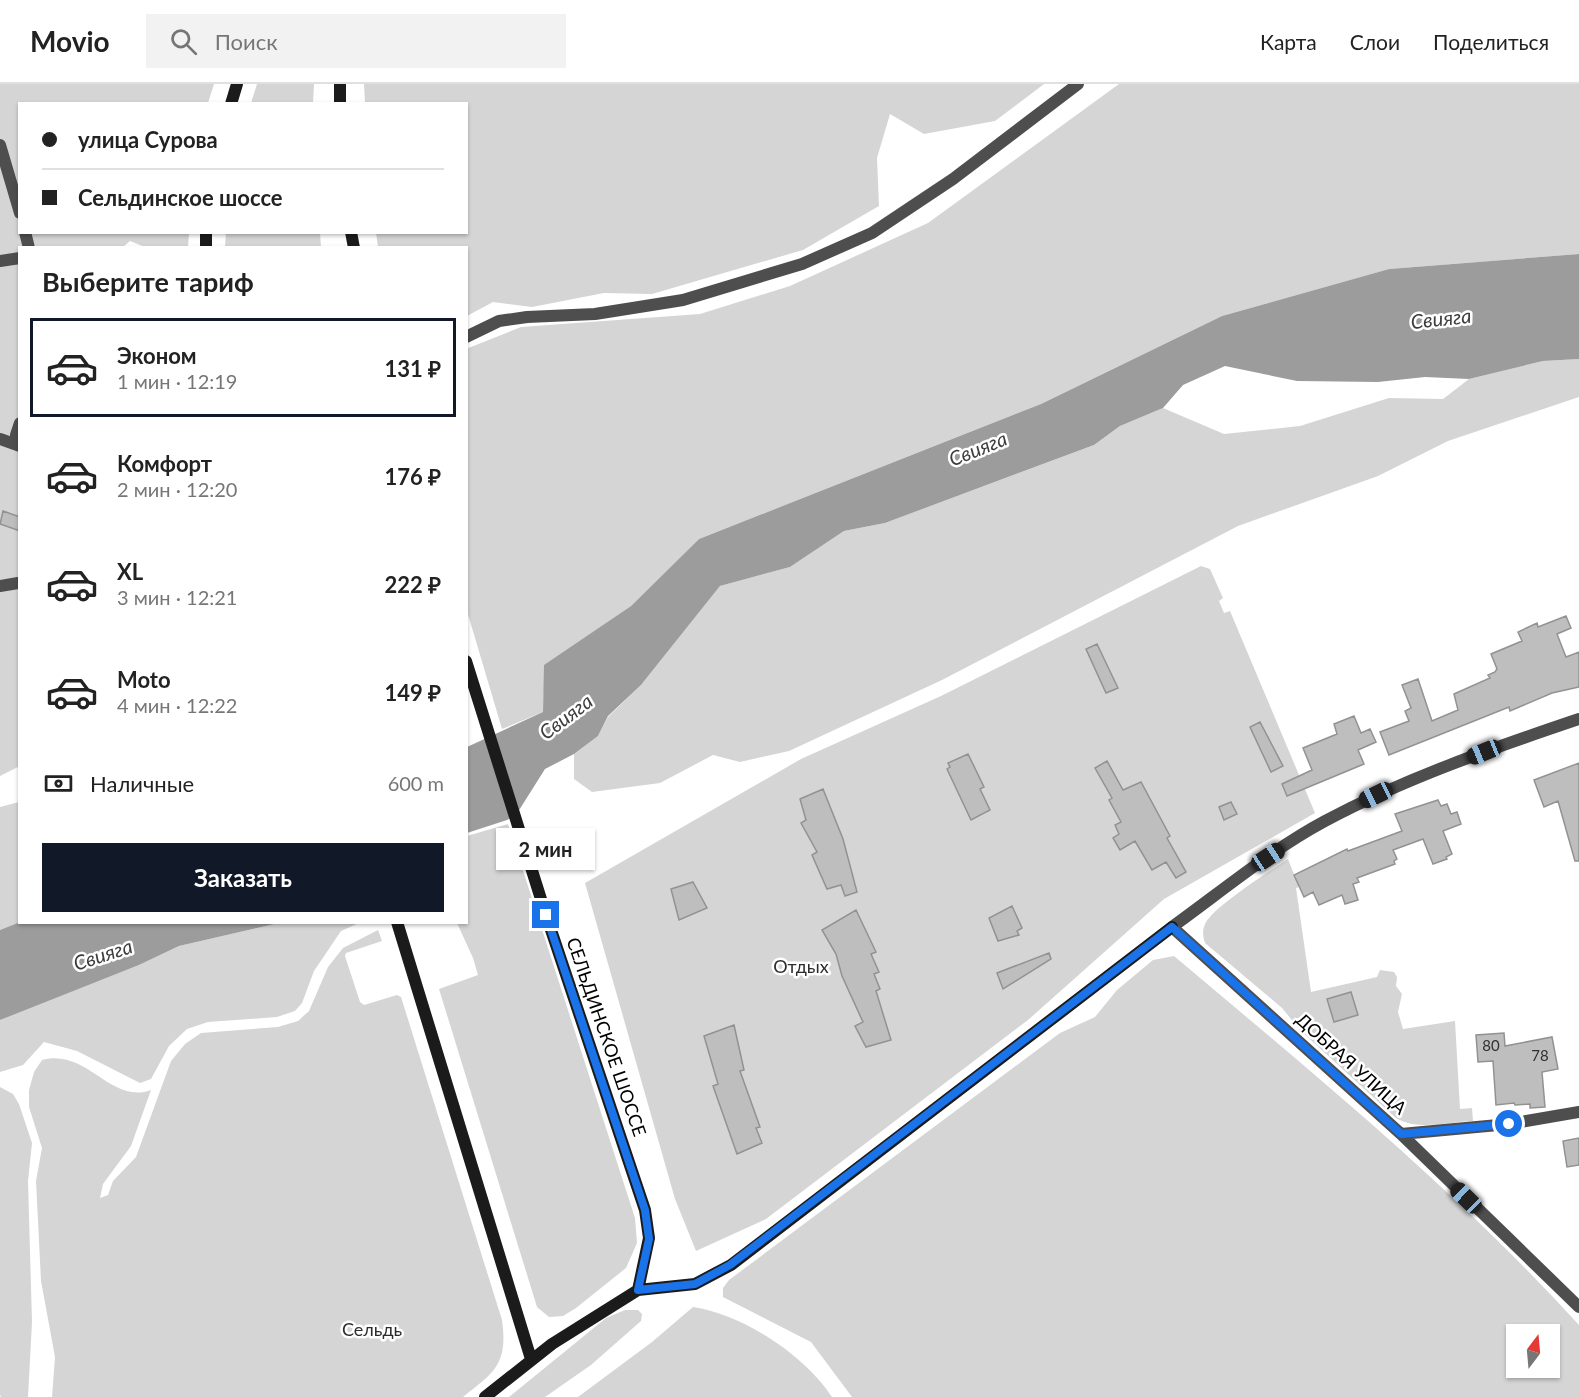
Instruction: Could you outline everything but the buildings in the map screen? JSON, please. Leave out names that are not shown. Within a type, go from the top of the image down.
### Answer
[{"type":"main road","points":[[232,102],[237,84]]},
{"type":"main road","points":[[340,84],[340,102]]},
{"type":"main road","name":"СЕЛЬДИНСКОЕ ШОССЕ","points":[[468,667],[546,915],[645,1210],[649,1239],[638,1290]]},
{"type":"main road","points":[[398,924],[531,1359]]},
{"type":"main road","points":[[484,1397],[531,1359],[638,1290],[695,1284],[730,1265],[1172,927]]},
{"type":"street","points":[[468,336],[499,321],[527,317],[594,314],[683,300],[802,264],[881,227],[953,179],[1078,84]]},
{"type":"street","points":[[0,145],[18,206]]},
{"type":"street","points":[[0,261],[18,258]]},
{"type":"street","points":[[0,439],[18,444]]},
{"type":"street","points":[[0,586],[18,583]]},
{"type":"street","points":[[1172,927],[1268,857],[1325,821],[1376,795],[1452,765],[1579,720]]},
{"type":"street","name":"ДОБРАЯ УЛИЦА","points":[[1172,927],[1401,1134],[1578,1306]]},
{"type":"street","points":[[1401,1134],[1509,1124],[1579,1112]]},
{"type":"green space","points":[[0,84],[214,84],[208,102],[18,102],[18,234],[189,234],[188,246],[142,246],[130,241],[124,246],[18,246],[18,767],[0,776]]},
{"type":"green space","points":[[257,84],[314,84],[313,102],[251,102]]},
{"type":"green space","points":[[364,84],[1044,84],[995,121],[924,134],[890,114],[877,158],[879,206],[803,250],[652,294],[604,293],[532,307],[493,302],[468,315],[468,246],[378,246],[376,234],[468,234],[468,102],[365,102]]},
{"type":"green space","points":[[1119,84],[1579,84],[1579,254],[1389,269],[1222,316],[1041,404],[699,539],[631,606],[545,665],[543,712],[502,729],[468,614],[468,348],[521,327],[700,314],[790,286],[928,223]]},
{"type":"green space","points":[[226,234],[320,234],[321,246],[225,246]]},
{"type":"green space","points":[[1579,359],[1579,397],[1448,441],[1378,476],[1238,526],[942,680],[789,751],[740,762],[713,755],[660,783],[592,792],[574,779],[574,754],[598,736],[608,717],[641,685],[720,586],[790,567],[844,531],[885,523],[1094,445],[1120,426],[1163,408],[1224,434],[1300,426],[1389,398],[1443,399],[1469,379],[1543,361]]},
{"type":"green space","name":"Отдых","points":[[1201,566],[1210,569],[1223,598],[1219,601],[1224,613],[1230,611],[1315,813],[1164,899],[1028,1020],[766,1219],[696,1251],[675,1199],[585,883],[801,759],[941,696]]},
{"type":"green space","points":[[18,802],[18,923],[0,930],[0,807]]},
{"type":"green space","points":[[508,824],[635,1218],[637,1243],[626,1268],[563,1316],[549,1317],[537,1307],[439,989],[478,975],[457,924],[468,924],[468,836]]},
{"type":"green space","points":[[1288,859],[1299,887],[1296,888],[1311,992],[1377,977],[1380,970],[1394,972],[1397,977],[1396,986],[1402,994],[1398,1012],[1403,1029],[1455,1021],[1460,1109],[1472,1108],[1473,1121],[1423,1125],[1404,1122],[1396,1118],[1300,1030],[1282,1008],[1205,943],[1203,929],[1210,917],[1243,890]]},
{"type":"green space","points":[[275,924],[357,924],[341,931],[314,971],[302,1003],[295,1011],[277,1017],[208,1022],[187,1029],[169,1046],[151,1079],[140,1083],[77,1051],[44,1042],[23,1065],[0,1072],[0,1020],[139,965],[179,946]]},
{"type":"green space","name":"Сельдь","points":[[378,930],[382,941],[346,953],[345,956],[360,1002],[364,1005],[397,995],[401,997],[502,1320],[503,1347],[497,1366],[463,1397],[52,1397],[55,1357],[41,1281],[36,1181],[42,1148],[29,1107],[29,1090],[34,1072],[42,1060],[58,1058],[73,1062],[123,1090],[136,1093],[151,1090],[131,1146],[103,1184],[100,1198],[108,1195],[113,1181],[136,1157],[171,1061],[185,1044],[201,1033],[278,1027],[298,1021],[309,1011],[328,967],[343,948]]},
{"type":"green space","points":[[1174,956],[1383,1134],[1484,1227],[1579,1325],[1579,1397],[852,1397],[811,1342],[723,1297],[723,1288],[729,1280],[1060,1033],[1095,1017],[1117,990],[1153,960]]},
{"type":"green space","points":[[0,1087],[13,1094],[19,1104],[32,1143],[28,1181],[32,1322],[28,1397],[1,1397],[0,1395]]},
{"type":"green space","points":[[693,1307],[732,1318],[771,1339],[806,1366],[832,1397],[578,1397],[652,1342]]},
{"type":"green space","points":[[625,1310],[638,1310],[642,1314],[641,1321],[591,1365],[545,1397],[509,1397],[606,1318]]},
{"type":"water","name":"Свияга","points":[[1579,254],[1579,359],[1543,361],[1469,379],[1425,377],[1378,382],[1297,381],[1225,366],[1183,385],[1163,408],[1120,426],[1094,445],[885,523],[844,531],[790,567],[720,586],[641,685],[608,716],[598,736],[574,754],[545,769],[516,815],[468,833],[468,747],[543,712],[544,665],[631,606],[699,539],[1041,404],[1222,316],[1389,269]]},
{"type":"water","name":"Свияга","points":[[18,923],[275,924],[179,946],[139,965],[0,1020],[0,930]]},
{"type":"route","points":[[546,915],[645,1210],[649,1239],[638,1290],[695,1284],[730,1265],[1172,927],[1401,1134],[1509,1124]]}]
